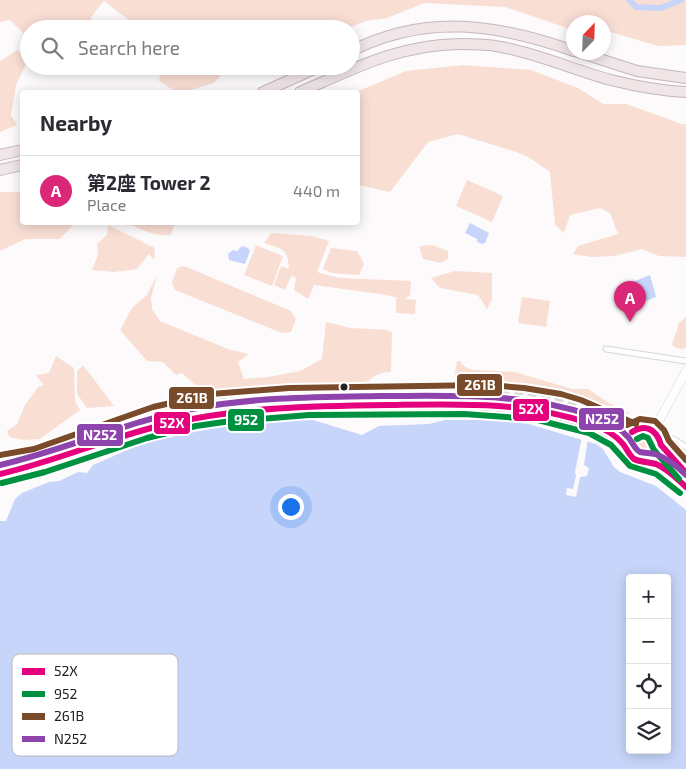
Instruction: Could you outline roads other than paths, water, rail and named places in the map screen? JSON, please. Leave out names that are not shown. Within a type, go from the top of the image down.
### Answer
[{"type":"highway","points":[[360,48],[398,34],[453,26],[511,32],[566,49]]},
{"type":"highway","points":[[360,66],[387,55],[427,47],[470,44],[500,46],[531,54],[610,80],[654,89],[686,92]]},
{"type":"highway","points":[[603,60],[637,71],[686,78]]},
{"type":"highway","points":[[267,90],[301,75]]},
{"type":"highway","points":[[305,90],[340,75]]},
{"type":"highway","points":[[0,155],[20,150]]},
{"type":"highway","points":[[0,170],[20,165]]},
{"type":"main road","points":[[364,395],[487,394]]},
{"type":"main road","points":[[0,464],[36,457],[155,416],[205,404]]},
{"type":"main road","points":[[0,474],[47,463],[165,424],[233,411],[305,406],[477,406],[526,409],[577,419],[613,435],[629,454],[638,460],[648,461],[668,470],[686,487]]},
{"type":"main road","points":[[602,418],[632,432]]},
{"type":"main road","points":[[627,450],[626,440],[637,428],[643,426],[654,430],[660,439],[661,445],[657,455],[648,461]]},
{"type":"main road","points":[[661,445],[686,473]]},
{"type":"street","points":[[606,349],[686,361]]},
{"type":"street","points":[[654,430],[686,371]]},
{"type":"street","points":[[440,394],[443,399],[449,402],[477,406]]},
{"type":"street","points":[[675,442],[686,447]]},
{"type":"water","points":[[470,223],[489,233],[485,243],[477,242],[477,239],[465,233]]},
{"type":"water","points":[[242,246],[250,251],[245,264],[229,260],[228,254],[233,250],[237,251]]},
{"type":"water","points":[[650,275],[656,297],[644,302],[630,283]]},
{"type":"water","points":[[271,420],[313,420],[362,435],[379,426],[429,424],[445,420],[504,420],[525,423],[596,444],[603,449],[614,467],[620,472],[656,486],[686,510],[686,769],[0,769],[0,521],[6,521],[15,499],[22,493],[49,482],[59,481],[78,472],[87,473],[93,465],[146,442],[219,427]]},
{"type":"waterway","points":[[629,0],[636,7],[661,8],[681,0]]},
{"type":"tunnel","points":[[487,394],[546,400],[574,407],[602,418]]},
{"type":"tunnel","points":[[205,404],[290,397],[364,395]]},
{"type":"place","name":"第2座 Tower 2","points":[[630,322]]}]
